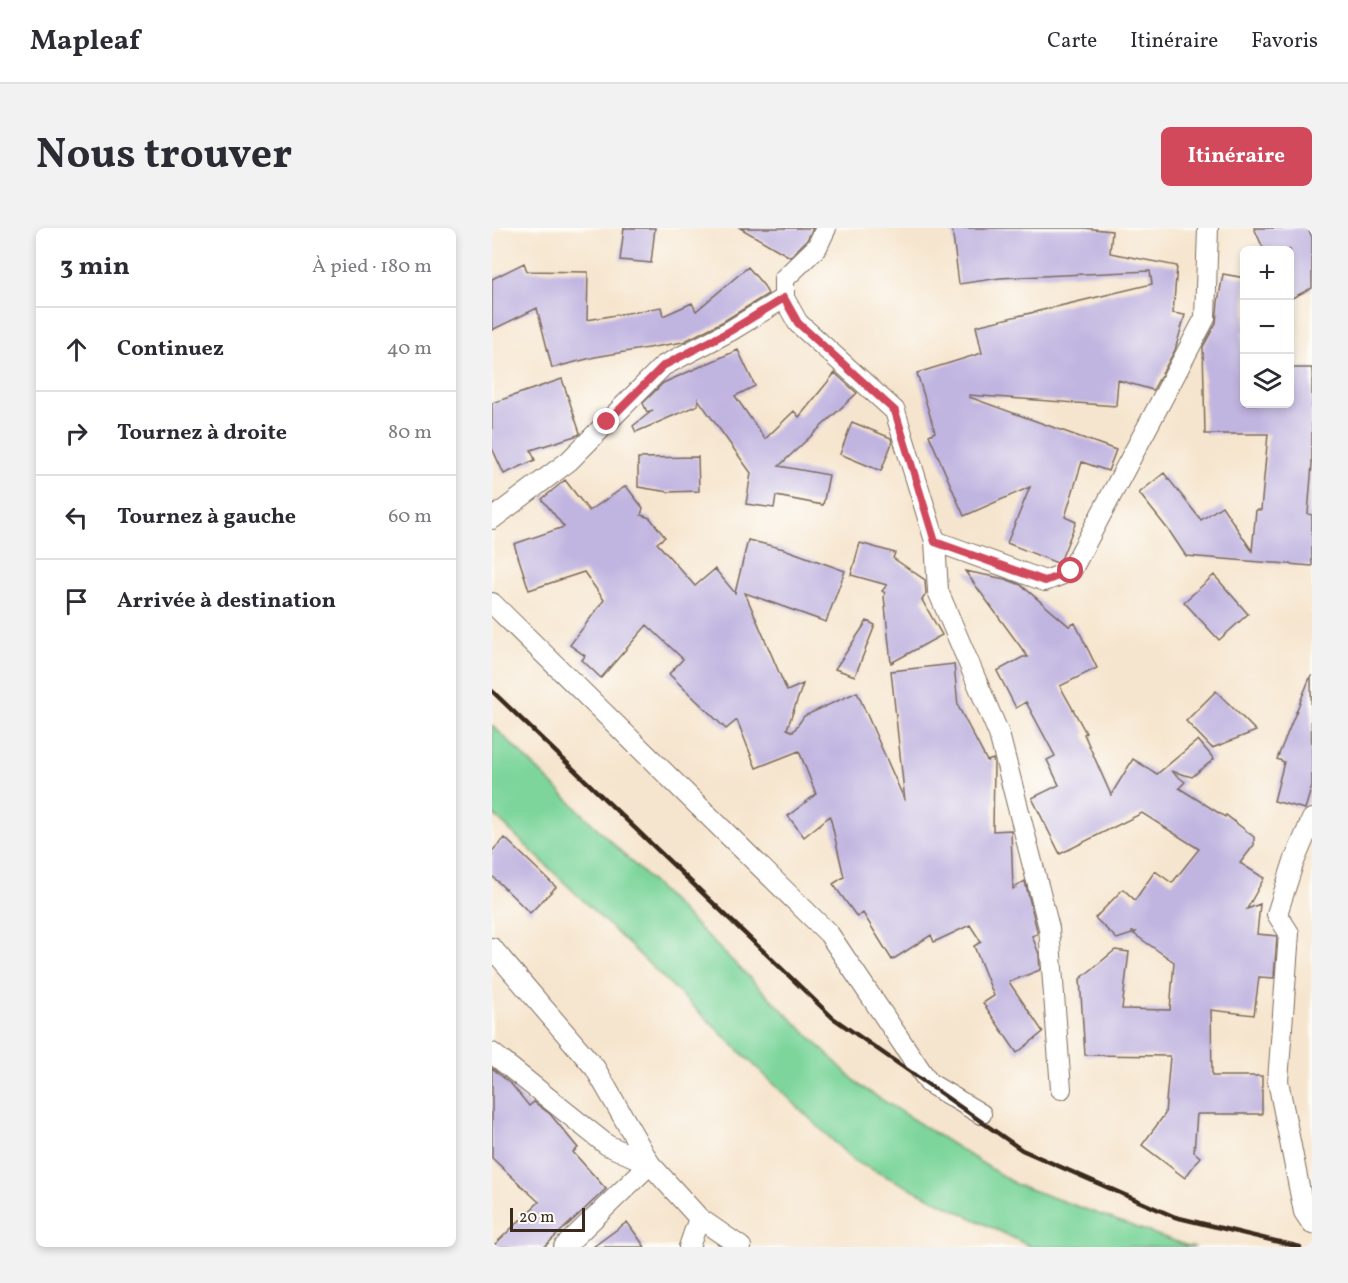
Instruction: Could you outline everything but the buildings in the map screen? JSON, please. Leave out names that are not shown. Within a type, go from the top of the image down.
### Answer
[{"type":"street","points":[[826,228],[817,247],[784,279],[784,298],[798,323],[895,411],[935,542],[938,591],[999,734],[1049,928],[1061,1089]]},
{"type":"street","points":[[935,542],[1045,581],[1071,571],[1205,318],[1208,228]]},
{"type":"street","points":[[492,519],[569,461],[663,366],[730,331],[784,298]]},
{"type":"street","points":[[492,603],[829,934],[929,1083],[981,1113]]},
{"type":"street","points":[[1312,819],[1293,864],[1277,914],[1289,933],[1278,1081],[1304,1212],[1312,1224]]},
{"type":"street","points":[[492,948],[596,1068],[650,1164],[699,1218],[741,1247]]},
{"type":"street","points":[[492,1053],[607,1146],[650,1164]]},
{"type":"street","points":[[564,1247],[650,1164]]},
{"type":"street","points":[[689,1247],[699,1218]]},
{"type":"green space","points":[[492,725],[860,1086],[1015,1184],[1196,1247],[1032,1247],[854,1161],[492,813]]},
{"type":"railway","points":[[492,691],[833,1018],[1022,1150],[1175,1217],[1300,1247]]},
{"type":"route","points":[[607,422],[663,366],[730,331],[784,298],[798,323],[895,411],[935,542],[1045,581],[1071,571]]}]
